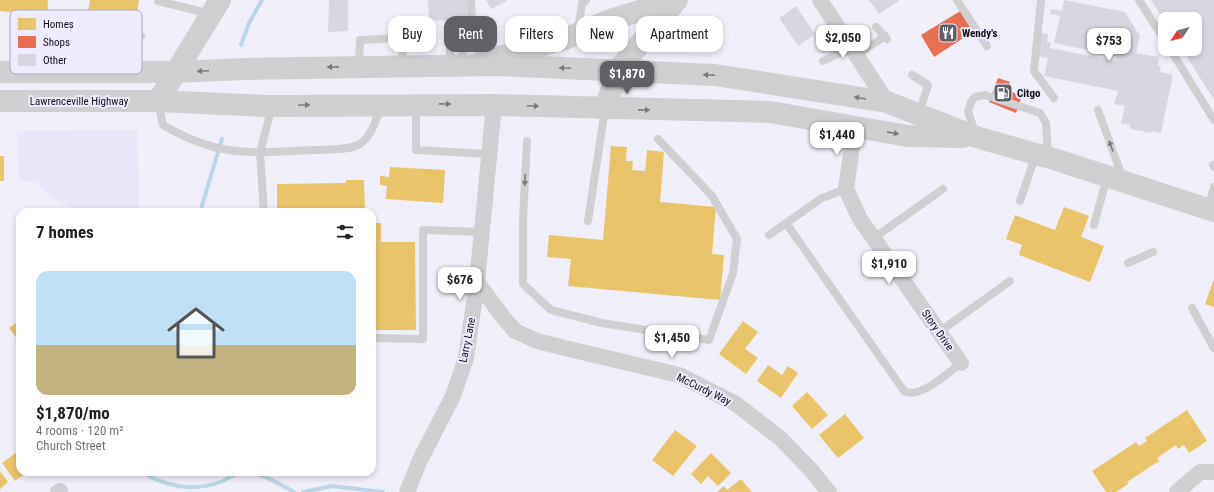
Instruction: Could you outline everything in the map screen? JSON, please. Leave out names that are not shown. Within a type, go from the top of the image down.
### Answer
[{"type":"main road","points":[[623,16],[677,0]]},
{"type":"main road","points":[[605,109],[618,70],[677,0]]},
{"type":"main road","points":[[158,101],[174,72],[216,7]]},
{"type":"main road","points":[[460,65],[540,47],[576,35]]},
{"type":"main road","points":[[142,72],[498,65],[715,75],[887,102],[976,137],[1042,156],[1211,210]]},
{"type":"main road","name":"Lawrenceville Highway","points":[[0,101],[158,101],[272,105],[494,105],[770,112],[908,136],[976,137]]},
{"type":"street","points":[[820,0],[887,102]]},
{"type":"street","name":"Larry Lane","points":[[407,492],[420,460],[453,396],[466,358],[477,282],[494,105]]},
{"type":"street","points":[[846,189],[855,126]]},
{"type":"street","name":"Story Drive","points":[[846,189],[860,219],[961,363]]},
{"type":"street","name":"McCurdy Way","points":[[477,282],[502,317],[515,331],[537,340],[562,347],[679,375],[736,404],[780,438],[810,469],[829,492]]},
{"type":"street","points":[[1177,492],[1200,472],[1214,472]]},
{"type":"lane","points":[[471,0],[472,16]]},
{"type":"lane","points":[[580,16],[582,3],[586,0]]},
{"type":"lane","points":[[958,0],[987,46]]},
{"type":"lane","points":[[1041,0],[1034,71],[1054,98]]},
{"type":"lane","points":[[1139,0],[1158,30]]},
{"type":"lane","points":[[158,1],[216,7]]},
{"type":"lane","points":[[823,61],[854,51],[886,37],[876,27]]},
{"type":"lane","points":[[455,52],[460,65]]},
{"type":"lane","points":[[460,65],[462,52]]},
{"type":"lane","points":[[1174,56],[1214,120]]},
{"type":"lane","points":[[912,75],[928,85],[919,114]]},
{"type":"lane","points":[[976,137],[968,111],[971,102],[975,98],[985,94],[1040,113],[1046,123],[1042,156],[1020,201]]},
{"type":"lane","points":[[158,101],[163,125],[181,135],[205,146],[233,152],[260,153],[338,149],[359,145],[370,133],[382,104]]},
{"type":"lane","points":[[416,104],[416,150],[489,154]]},
{"type":"lane","points":[[264,208],[260,153],[272,105]]},
{"type":"lane","points":[[588,221],[605,109]]},
{"type":"lane","points":[[1094,225],[1115,179],[1098,110]]},
{"type":"lane","points":[[527,141],[523,219],[523,284],[551,310],[602,323],[709,340],[733,273],[737,239],[712,196],[658,139]]},
{"type":"lane","points":[[1211,210],[1214,187]]},
{"type":"lane","points":[[769,234],[822,198],[846,189]]},
{"type":"lane","points":[[874,238],[943,189]]},
{"type":"lane","points":[[786,223],[904,391],[914,394],[924,390],[961,363]]},
{"type":"lane","points":[[376,338],[423,339],[423,230],[482,232]]},
{"type":"lane","points":[[1128,263],[1153,252]]},
{"type":"lane","points":[[939,332],[1010,282]]},
{"type":"lane","points":[[1192,308],[1214,348]]},
{"type":"shaded area","points":[[138,130],[139,208],[72,208],[48,195],[35,182],[19,180],[17,131]]},
{"type":"building: Homes","points":[[0,0],[48,0],[47,10],[0,11]]},
{"type":"building: Homes","points":[[90,0],[139,0],[137,10],[88,10]]},
{"type":"building: Homes","points":[[611,146],[627,147],[626,161],[633,161],[632,170],[645,171],[647,150],[664,152],[660,202],[716,207],[712,254],[724,255],[720,300],[568,286],[571,259],[547,257],[549,235],[603,240]]},
{"type":"building: Homes","points":[[0,156],[4,156],[4,181],[0,181]]},
{"type":"building: Homes","points":[[390,167],[445,170],[443,203],[386,199],[387,186],[380,185],[380,176],[389,177]]},
{"type":"building: Homes","points":[[346,180],[364,180],[365,208],[277,208],[277,184],[346,183]]},
{"type":"building: Homes","points":[[1064,207],[1089,216],[1081,237],[1104,246],[1090,282],[1019,255],[1022,245],[1006,239],[1015,215],[1055,230]]},
{"type":"building: Homes","points":[[376,223],[381,223],[381,242],[415,242],[416,330],[376,330]]},
{"type":"building: Homes","points":[[1214,279],[1214,307],[1205,304]]},
{"type":"building: Homes","points":[[743,321],[758,332],[745,349],[758,358],[746,374],[719,354]]},
{"type":"building: Homes","points":[[16,323],[16,338],[9,328]]},
{"type":"building: Homes","points":[[768,365],[782,375],[788,366],[798,373],[781,398],[757,381]]},
{"type":"building: Homes","points":[[807,392],[828,415],[812,429],[792,406]]},
{"type":"building: Homes","points":[[1187,410],[1207,441],[1189,453],[1184,445],[1178,449],[1176,445],[1157,458],[1159,461],[1127,482],[1128,484],[1116,492],[1106,492],[1092,471],[1136,442],[1139,446],[1147,441],[1145,438]]},
{"type":"building: Homes","points":[[845,414],[864,438],[838,458],[819,435]]},
{"type":"building: Homes","points":[[675,430],[697,446],[673,476],[652,460]]},
{"type":"building: Homes","points":[[16,453],[16,476],[22,476],[15,481],[2,463]]},
{"type":"building: Homes","points":[[711,453],[731,473],[718,486],[708,476],[701,484],[691,474]]},
{"type":"building: Homes","points":[[0,471],[8,482],[0,489]]},
{"type":"building: Homes","points":[[741,479],[752,492],[717,492],[724,486],[727,490]]},
{"type":"building: Shops","name":"Wendy's","points":[[962,10],[974,31],[934,57],[921,35]]},
{"type":"building: Shops","name":"Citgo","points":[[998,78],[1010,82],[1007,90],[1022,96],[1016,113],[989,102]]},
{"type":"building: Other","points":[[329,0],[348,0],[348,31],[328,32]]},
{"type":"building: Other","points":[[428,0],[467,0],[468,16],[444,16],[444,20],[436,21],[436,16],[429,16]]},
{"type":"building: Other","points":[[486,0],[506,0],[507,1],[491,9]]},
{"type":"building: Other","points":[[869,0],[900,0],[879,14]]},
{"type":"building: Other","points":[[1064,0],[1125,12],[1140,36],[1136,53],[1159,57],[1158,66],[1161,67],[1160,72],[1173,75],[1161,133],[1152,131],[1151,133],[1130,129],[1130,125],[1121,123],[1125,106],[1114,104],[1118,91],[1044,76],[1048,58],[1039,57],[1041,33],[1048,34],[1047,42],[1051,43],[1050,48],[1115,61],[1116,56],[1054,43],[1060,16],[1050,14],[1051,9],[1062,11]]},
{"type":"building: Other","points":[[1151,0],[1214,0],[1214,100],[1186,56],[1202,56],[1202,12],[1159,12]]},
{"type":"building: Other","points":[[796,6],[815,34],[798,46],[779,18]]},
{"type":"waterway","points":[[241,45],[249,23],[262,0]]},
{"type":"waterway","points":[[201,208],[222,139]]},
{"type":"waterway","points":[[150,476],[162,482],[182,487],[213,484],[232,476]]},
{"type":"waterway","points":[[262,476],[294,492]]},
{"type":"waterway","points":[[303,492],[332,486],[383,492]]},
{"type":"place","name":"Wendy's","points":[[948,33]]},
{"type":"place","name":"Citgo","points":[[1003,93]]}]
